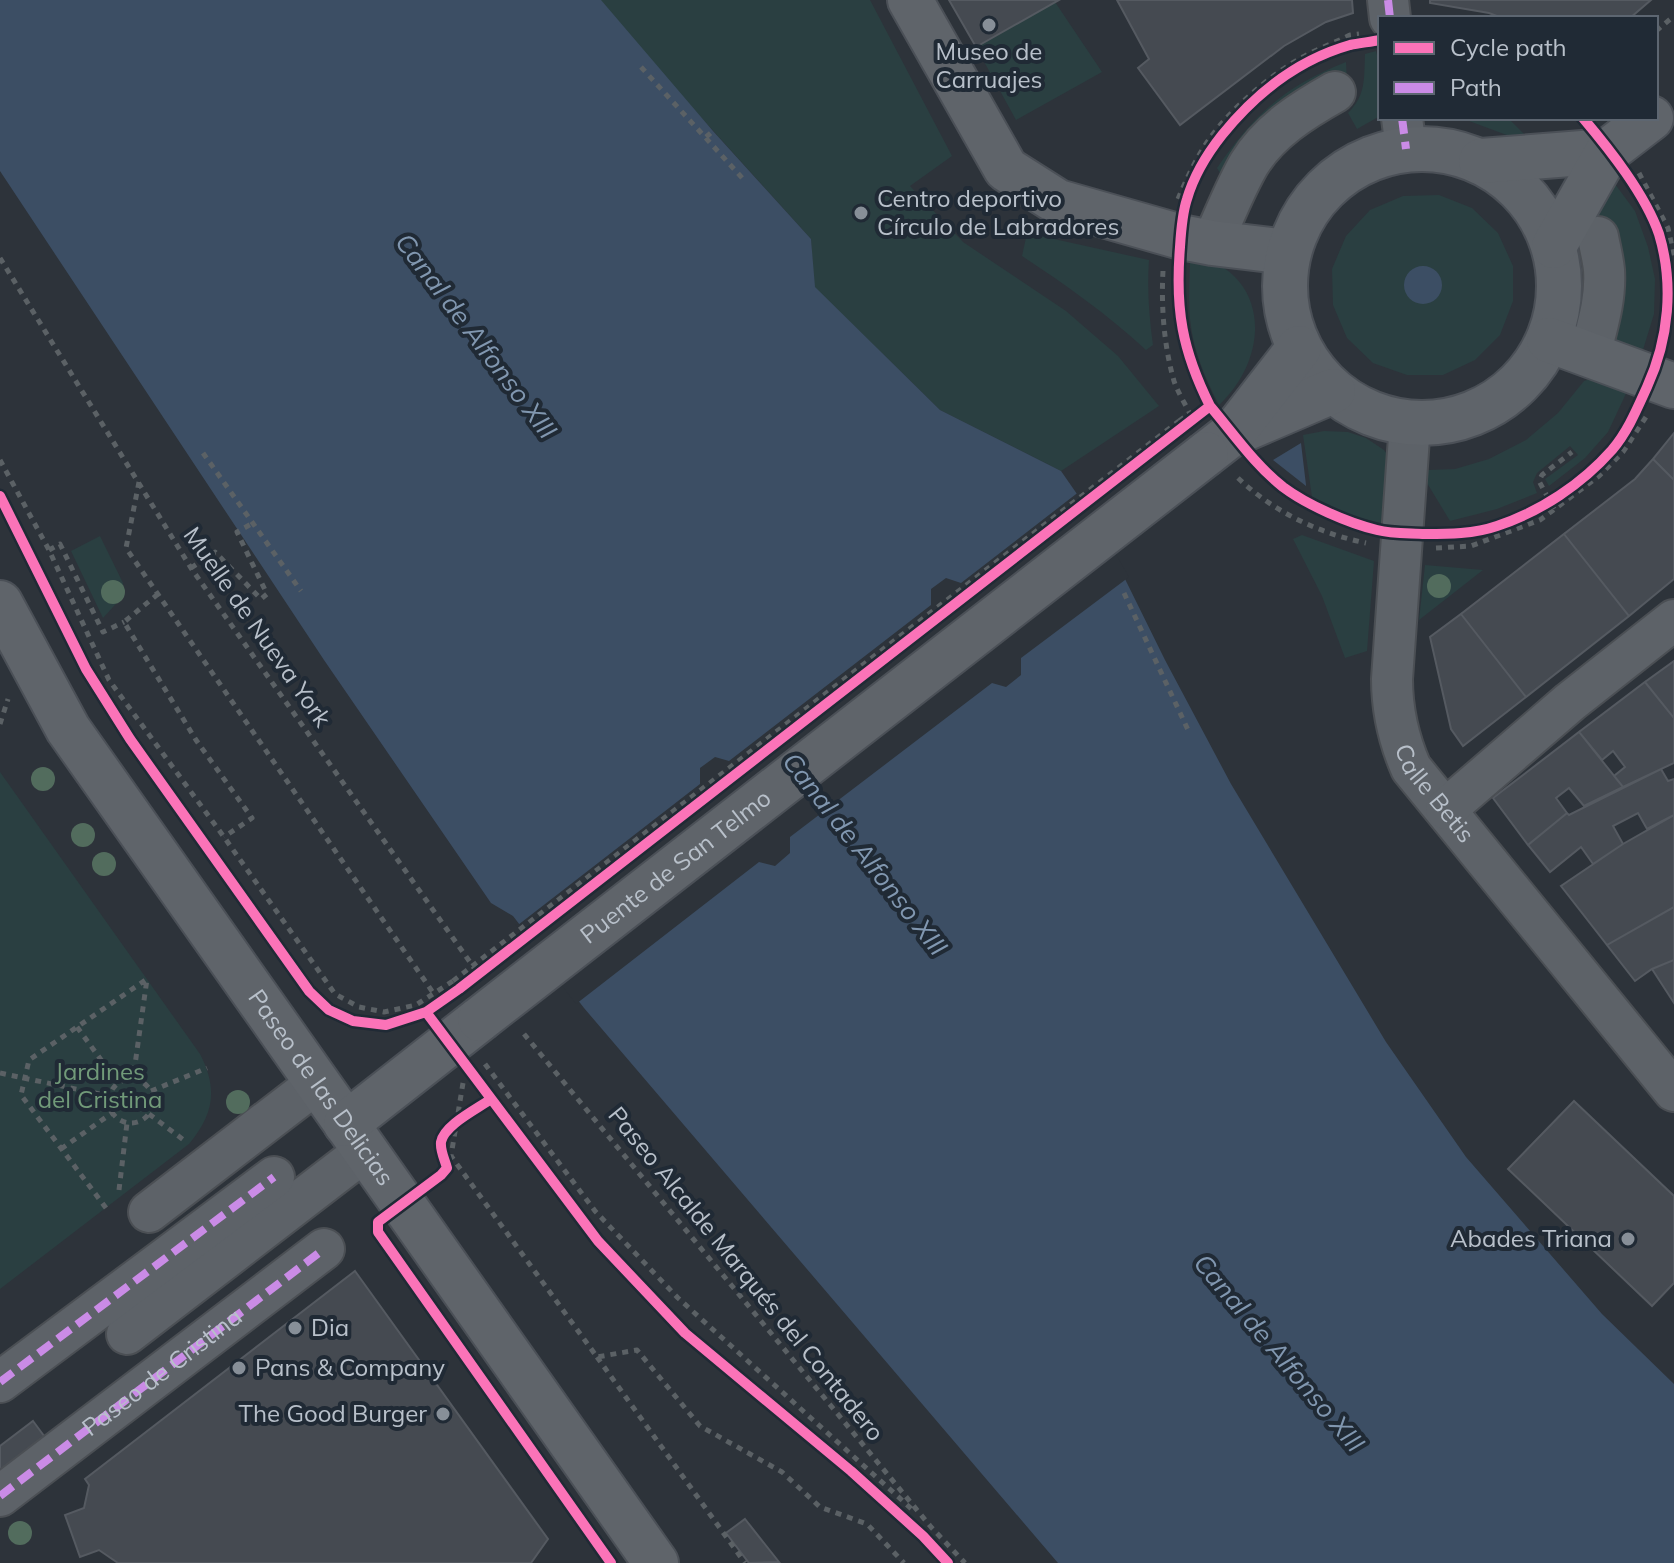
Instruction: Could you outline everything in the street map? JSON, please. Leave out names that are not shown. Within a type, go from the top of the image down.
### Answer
[{"type":"main road","points":[[910,0],[1006,169],[1058,202],[1197,240],[1288,252]]},
{"type":"main road","points":[[1554,246],[1612,147],[1649,120]]},
{"type":"main road","points":[[1404,134],[1481,161],[1513,182],[1538,211],[1554,246],[1560,277],[1558,309],[1549,340],[1535,365],[1516,387],[1493,404],[1467,416],[1439,422],[1410,423],[1382,418],[1356,407],[1333,391],[1314,372],[1299,348],[1288,317],[1284,285],[1288,252],[1300,222],[1319,194],[1344,172],[1374,157],[1404,134]]},
{"type":"main road","points":[[1481,161],[1612,147]]},
{"type":"main road","points":[[1549,340],[1662,382]]},
{"type":"main road","name":"Puente de San Telmo","points":[[356,1138],[474,1016],[1200,434],[1299,348]]},
{"type":"main road","name":"Puente de San Telmo","points":[[1200,434],[1333,391]]},
{"type":"main road","name":"Paseo de las Delicias","points":[[0,603],[68,729],[656,1563]]},
{"type":"street","points":[[1197,240],[1266,142],[1309,106],[1335,92]]},
{"type":"street","points":[[1590,355],[1604,290],[1598,237]]},
{"type":"street","name":"Calle Betis","points":[[1410,423],[1392,701],[1401,746],[1411,768],[1674,1091]]},
{"type":"street","points":[[1446,809],[1570,702],[1674,620]]},
{"type":"street","points":[[133,1205],[317,1083]]},
{"type":"street","points":[[127,1334],[356,1138]]},
{"type":"street","points":[[0,1382],[274,1177]]},
{"type":"street","name":"Paseo de Cristina","points":[[0,1496],[324,1249]]},
{"type":"path","points":[[1658,29],[1674,16]]},
{"type":"path","points":[[1197,240],[1186,201],[1210,151],[1243,109],[1275,81],[1308,61],[1378,30]]},
{"type":"path","points":[[641,67],[745,181]]},
{"type":"path","points":[[706,137],[713,131]]},
{"type":"path","points":[[1612,147],[1642,177],[1668,228],[1674,256]]},
{"type":"path","points":[[1612,147],[1651,213],[1666,266]]},
{"type":"path","points":[[1481,529],[1495,527],[1552,505],[1613,449],[1662,382]]},
{"type":"path","points":[[745,1563],[451,1156],[461,1120],[461,1084],[474,1016],[1200,434],[1190,413]]},
{"type":"path","points":[[1552,505],[1539,481],[1542,475],[1572,452]]},
{"type":"path","points":[[203,453],[301,591]]},
{"type":"path","points":[[0,460],[49,550],[109,680],[335,994],[359,1007],[384,1012],[416,1005],[434,994]]},
{"type":"path","points":[[139,482],[126,548],[434,994],[474,1016],[485,1064],[595,1211],[678,1298],[931,1527]]},
{"type":"path","points":[[191,568],[215,552],[261,599],[267,594],[237,532],[253,523]]},
{"type":"path","points":[[49,550],[60,544],[103,632],[124,622],[158,594]]},
{"type":"path","points":[[1124,593],[1189,732]]},
{"type":"path","points":[[124,622],[196,740],[252,818],[224,837]]},
{"type":"path","points":[[106,1208],[21,1095],[29,1060],[147,979],[133,1079]]},
{"type":"path","points":[[398,1021],[426,1012],[474,1016]]},
{"type":"path","points":[[77,1027],[118,1083]]},
{"type":"path","points":[[151,1091],[207,1068]]},
{"type":"path","points":[[0,1073],[109,1096]]},
{"type":"path","points":[[133,1079],[144,1083],[151,1091],[153,1103],[149,1114],[139,1121],[127,1123],[112,1113],[109,1096],[118,1083],[133,1079]]},
{"type":"path","points":[[61,1149],[112,1113]]},
{"type":"path","points":[[149,1114],[189,1144]]},
{"type":"path","points":[[447,1168],[441,1141],[446,1130],[461,1120]]},
{"type":"path","points":[[127,1123],[133,1205]]},
{"type":"path","points":[[597,1357],[637,1350],[700,1426],[782,1472],[820,1507],[867,1524],[904,1563]]},
{"type":"green space","name":"Centro deportivo Círculo de Labradores","points":[[595,0],[870,0],[952,156],[910,186],[963,242],[1066,311],[1118,356],[1159,406],[1061,471],[940,410],[814,287],[811,239]]},
{"type":"green space","points":[[1055,2],[1102,72],[1016,120],[976,47]]},
{"type":"green space","points":[[1376,51],[1378,59],[1378,117],[1357,129],[1348,113],[1361,93],[1365,54]]},
{"type":"green space","points":[[1346,62],[1347,82],[1219,185],[1217,168],[1258,117],[1305,81]]},
{"type":"green space","points":[[1466,120],[1510,120],[1529,139],[1512,137]]},
{"type":"green space","points":[[1615,184],[1635,211],[1655,279],[1654,314],[1642,353],[1612,343],[1587,225],[1599,198]]},
{"type":"green space","points":[[1439,195],[1472,208],[1498,233],[1513,266],[1513,301],[1500,335],[1475,360],[1443,375],[1407,375],[1373,363],[1347,338],[1333,305],[1332,269],[1346,236],[1370,210],[1403,196]]},
{"type":"green space","points":[[1027,233],[1149,260],[1153,345],[1146,350],[1086,300],[1022,256]]},
{"type":"green space","points":[[1190,254],[1216,263],[1236,278],[1248,296],[1254,317],[1254,340],[1248,363],[1236,385],[1219,405],[1200,364],[1194,342],[1189,303]]},
{"type":"green space","points":[[1596,377],[1630,385],[1608,432],[1585,458],[1549,486],[1545,479],[1578,455],[1570,446],[1537,473],[1533,482],[1537,493],[1497,509],[1450,521],[1421,473],[1455,469],[1489,459],[1526,440],[1558,413],[1584,381]]},
{"type":"green space","points":[[1324,431],[1348,432],[1366,438],[1384,450],[1394,464],[1394,526],[1355,517],[1312,497],[1303,435]]},
{"type":"green space","points":[[1302,535],[1374,561],[1367,651],[1345,658],[1322,596],[1293,539]]},
{"type":"green space","points":[[100,536],[123,583],[124,595],[103,618],[71,551]]},
{"type":"green space","points":[[1425,565],[1483,570],[1419,620]]},
{"type":"green space","name":"Jardines del Cristina","points":[[0,772],[200,1054],[209,1079],[211,1101],[204,1122],[189,1144],[0,1289]]},
{"type":"water","name":"Canal de Alfonso XIII","points":[[0,0],[601,0],[811,239],[815,287],[940,410],[1061,471],[1077,494],[1125,579],[1231,784],[1386,1042],[1466,1157],[1602,1314],[1674,1384],[1674,1563],[1058,1563],[584,1008],[513,916],[491,903],[324,660],[0,171]]},
{"type":"water","points":[[1423,266],[1437,271],[1442,285],[1437,299],[1423,304],[1409,299],[1404,285],[1409,271]]},
{"type":"water","points":[[1301,443],[1306,485],[1306,486],[1273,460]]},
{"type":"pier","points":[[1080,491],[1129,577],[1021,658],[1021,675],[1006,687],[992,683],[790,837],[790,853],[775,866],[759,862],[576,1004],[515,924],[518,925],[700,784],[700,768],[715,757],[729,761],[931,605],[931,589],[946,578],[961,583]]},
{"type":"building","name":"Museo de Carruajes","points":[[949,0],[1059,0],[976,47]]},
{"type":"building","points":[[1117,0],[1352,0],[1353,13],[1326,22],[1284,46],[1180,125],[1138,68],[1149,59]]},
{"type":"building","points":[[1430,0],[1651,0],[1632,16],[1497,16],[1430,3]]},
{"type":"building","points":[[1674,433],[1674,480],[1653,459]]},
{"type":"building","points":[[1653,459],[1674,480],[1674,579],[1629,616],[1564,534],[1635,479]]},
{"type":"building","points":[[1564,534],[1629,616],[1526,697],[1461,614]]},
{"type":"building","points":[[1461,614],[1526,697],[1463,746],[1451,729],[1430,637]]},
{"type":"building","points":[[1674,661],[1674,718],[1645,682]]},
{"type":"building","points":[[1645,682],[1674,718],[1674,763],[1623,787],[1614,776],[1625,767],[1613,751],[1602,760],[1579,732]]},
{"type":"building","points":[[1579,732],[1623,787],[1584,806],[1569,788],[1556,798],[1567,813],[1528,845],[1493,798]]},
{"type":"building","points":[[1661,769],[1668,781],[1674,779],[1674,815],[1647,829],[1638,813],[1613,826],[1623,844],[1593,864],[1581,847],[1550,872],[1528,845],[1567,813],[1569,815]]},
{"type":"building","points":[[1674,815],[1674,907],[1607,945],[1561,886],[1623,844]]},
{"type":"building","points":[[1674,907],[1674,960],[1652,969],[1635,981],[1607,945]]},
{"type":"building","points":[[1674,960],[1674,1003],[1652,969]]},
{"type":"building","name":"Abades Triana","points":[[1574,1101],[1674,1196],[1674,1283],[1652,1306],[1508,1169]]},
{"type":"building","points":[[355,1271],[548,1539],[531,1563],[118,1563],[99,1550],[80,1557],[65,1515],[84,1508],[89,1485],[85,1479]]},
{"type":"building","points":[[33,1421],[53,1448],[0,1488],[0,1446]]},
{"type":"building","points":[[745,1519],[779,1562],[749,1563],[726,1533]]},
{"type":"marked path","points":[[1388,0],[1390,16]]},
{"type":"marked path","points":[[1402,120],[1406,149]]},
{"type":"marked path","points":[[0,1382],[274,1177]]},
{"type":"marked path","points":[[0,1496],[324,1249]]},
{"type":"cycle path","points":[[0,496],[86,669],[130,739],[309,991],[329,1010],[353,1021],[386,1025],[426,1012],[1210,406],[1187,347],[1180,310],[1181,229],[1193,182],[1222,135],[1263,92],[1312,59],[1350,45],[1378,40]]},
{"type":"cycle path","points":[[1210,406],[1254,459],[1283,487],[1328,513],[1383,531],[1443,534],[1488,529],[1529,513],[1574,485],[1612,450],[1636,412],[1660,350],[1668,292],[1664,253],[1653,219],[1626,173],[1585,120]]},
{"type":"cycle path","points":[[426,1012],[598,1241],[685,1333],[851,1471],[948,1563]]},
{"type":"cycle path","points":[[491,1099],[448,1130],[441,1142],[447,1168],[378,1222],[378,1232],[611,1563]]},
{"type":"place","name":"Museo de Carruajes","points":[[989,25]]},
{"type":"place","name":"Centro deportivo Círculo de Labradores","points":[[861,213]]},
{"type":"place","name":"Abades Triana","points":[[1628,1239]]},
{"type":"place","name":"Dia","points":[[295,1328]]},
{"type":"place","name":"Pans & Company","points":[[239,1368]]},
{"type":"place","name":"The Good Burger","points":[[443,1414]]}]
